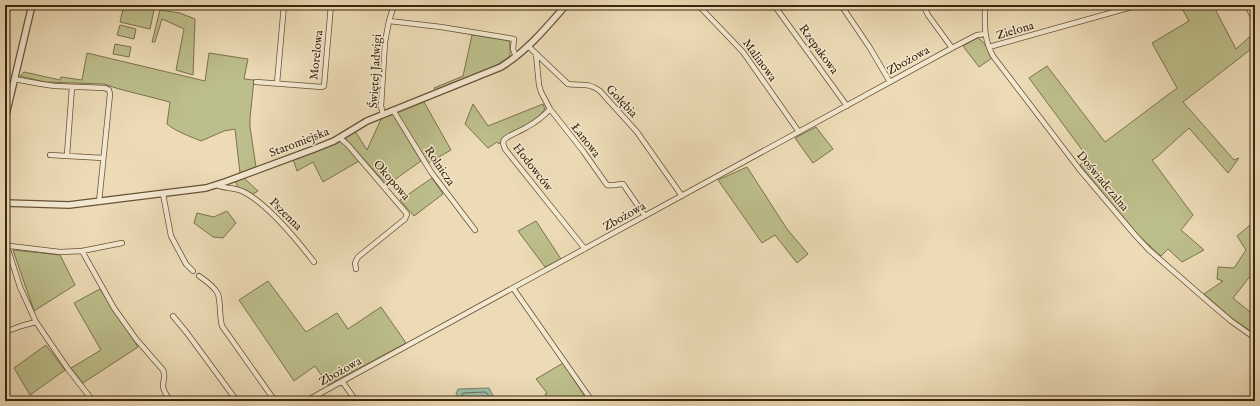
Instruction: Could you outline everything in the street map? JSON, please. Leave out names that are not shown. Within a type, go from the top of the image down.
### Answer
[{"type":"street","points":[[5,119],[32,5]]},
{"type":"street","points":[[277,83],[284,5]]},
{"type":"street","name":"Morelowa","points":[[256,82],[324,86],[331,5]]},
{"type":"street","name":"Świętej Jadwigi","points":[[383,115],[381,106],[383,59],[389,21],[394,5]]},
{"type":"street","name":"Staromiejska","points":[[5,203],[57,205],[99,202],[190,190],[217,185],[234,179],[314,149],[340,138],[359,126],[393,110],[501,67],[516,57],[528,46],[566,5]]},
{"type":"street","name":"Malinowa","points":[[698,5],[743,52],[799,132]]},
{"type":"street","name":"Rzepakowa","points":[[774,5],[847,106]]},
{"type":"street","points":[[841,5],[870,48],[890,82]]},
{"type":"street","points":[[923,5],[928,15],[952,48]]},
{"type":"street","name":"Doświadczalna","points":[[985,5],[985,34],[988,47],[1002,69],[1076,165],[1149,250],[1231,321],[1255,338]]},
{"type":"street","name":"Zielona","points":[[988,47],[1138,5]]},
{"type":"street","points":[[1247,5],[1255,20]]},
{"type":"street","points":[[389,21],[441,27],[514,39],[513,49],[516,57]]},
{"type":"street","name":"Zbożowa","points":[[306,401],[952,48],[977,35],[985,34]]},
{"type":"street","name":"Gołębia","points":[[528,46],[568,84],[588,85],[600,91],[637,132],[682,196]]},
{"type":"street","name":"Łanowa","points":[[536,54],[539,85],[550,109],[607,185],[612,186],[623,184],[644,216]]},
{"type":"street","points":[[14,79],[41,84],[107,88],[110,92],[99,202]]},
{"type":"street","points":[[67,155],[72,86]]},
{"type":"street","name":"Hodowców","points":[[550,109],[538,121],[507,137],[503,144],[505,149],[585,249]]},
{"type":"street","name":"Rolnicza","points":[[393,110],[431,172],[474,230]]},
{"type":"street","name":"Okopowa","points":[[340,138],[407,214],[405,219],[358,257],[355,263],[356,269]]},
{"type":"street","points":[[50,155],[103,158]]},
{"type":"street","points":[[234,179],[236,188]]},
{"type":"street","name":"Pszenna","points":[[217,185],[236,188],[248,194],[266,207],[297,240],[314,262]]},
{"type":"street","points":[[163,194],[171,236],[186,264],[193,271]]},
{"type":"street","points":[[5,240],[20,287],[36,322],[90,400]]},
{"type":"street","points":[[6,247],[10,246],[60,252],[82,251],[122,243]]},
{"type":"street","points":[[82,251],[114,308],[136,339],[163,370],[165,375],[163,385],[164,390],[170,401]]},
{"type":"street","points":[[199,276],[209,283],[218,293],[222,326],[275,401]]},
{"type":"street","points":[[513,288],[592,401]]},
{"type":"street","points":[[173,316],[237,401]]},
{"type":"street","points":[[5,332],[36,322]]},
{"type":"street","points":[[342,381],[356,401]]},
{"type":"shaded area","points":[[124,5],[134,5],[154,10],[150,29],[120,22]]},
{"type":"shaded area","points":[[1180,5],[1213,5],[1236,49],[1255,32],[1255,46],[1183,102],[1234,160],[1239,158],[1228,173],[1189,128],[1152,160],[1193,215],[1181,230],[1204,250],[1182,262],[1168,249],[1161,256],[1138,235],[1080,165],[1088,158],[1029,78],[1047,66],[1105,142],[1177,88],[1152,43],[1189,21]]},
{"type":"shaded area","points":[[160,10],[180,13],[195,19],[193,75],[176,70],[184,29],[162,19],[155,42],[152,42]]},
{"type":"shaded area","points":[[120,25],[136,29],[134,39],[117,35]]},
{"type":"shaded area","points":[[472,35],[509,40],[510,56],[497,65],[436,91],[434,88],[463,76]]},
{"type":"shaded area","points":[[977,38],[984,43],[992,58],[979,67],[963,46]]},
{"type":"shaded area","points":[[115,44],[131,47],[129,57],[113,54]]},
{"type":"shaded area","points":[[87,53],[205,81],[209,53],[248,59],[244,79],[254,80],[250,127],[256,167],[240,173],[235,129],[224,131],[201,141],[179,132],[167,124],[170,102],[104,84],[45,82],[20,76],[24,72],[60,80],[61,77],[82,80]]},
{"type":"shaded area","points":[[424,102],[451,150],[428,163],[396,111]]},
{"type":"shaded area","points":[[473,104],[488,126],[543,104],[545,109],[537,119],[505,136],[499,144],[497,142],[488,148],[465,124]]},
{"type":"shaded area","points":[[392,113],[421,161],[387,185],[345,138],[355,131],[367,150],[381,119]]},
{"type":"shaded area","points":[[816,127],[833,149],[813,163],[795,138]]},
{"type":"shaded area","points":[[341,141],[359,161],[323,182],[313,162],[297,171],[293,159]]},
{"type":"shaded area","points":[[747,167],[787,229],[808,254],[797,263],[775,235],[762,243],[718,180]]},
{"type":"shaded area","points":[[243,177],[258,191],[253,194],[238,188],[235,180]]},
{"type":"shaded area","points":[[432,178],[443,194],[414,216],[400,200]]},
{"type":"shaded area","points":[[227,211],[236,223],[223,238],[213,237],[194,223],[197,213],[214,217]]},
{"type":"shaded area","points":[[536,221],[561,259],[545,267],[518,231]]},
{"type":"shaded area","points":[[1255,221],[1255,270],[1233,298],[1255,316],[1255,334],[1234,320],[1204,294],[1223,281],[1217,279],[1218,267],[1234,268],[1246,250],[1237,236]]},
{"type":"shaded area","points":[[13,250],[60,255],[75,285],[34,311]]},
{"type":"shaded area","points":[[268,281],[306,332],[337,313],[348,329],[381,307],[406,343],[328,385],[315,366],[294,381],[239,300]]},
{"type":"shaded area","points":[[100,289],[138,347],[83,383],[71,368],[101,350],[74,303]]},
{"type":"shaded area","points":[[46,345],[65,370],[30,395],[14,368]]},
{"type":"shaded area","points":[[563,363],[588,401],[550,401],[545,394],[547,393],[536,379]]},
{"type":"water","points":[[489,388],[496,401],[461,401],[456,394],[458,389]]}]
